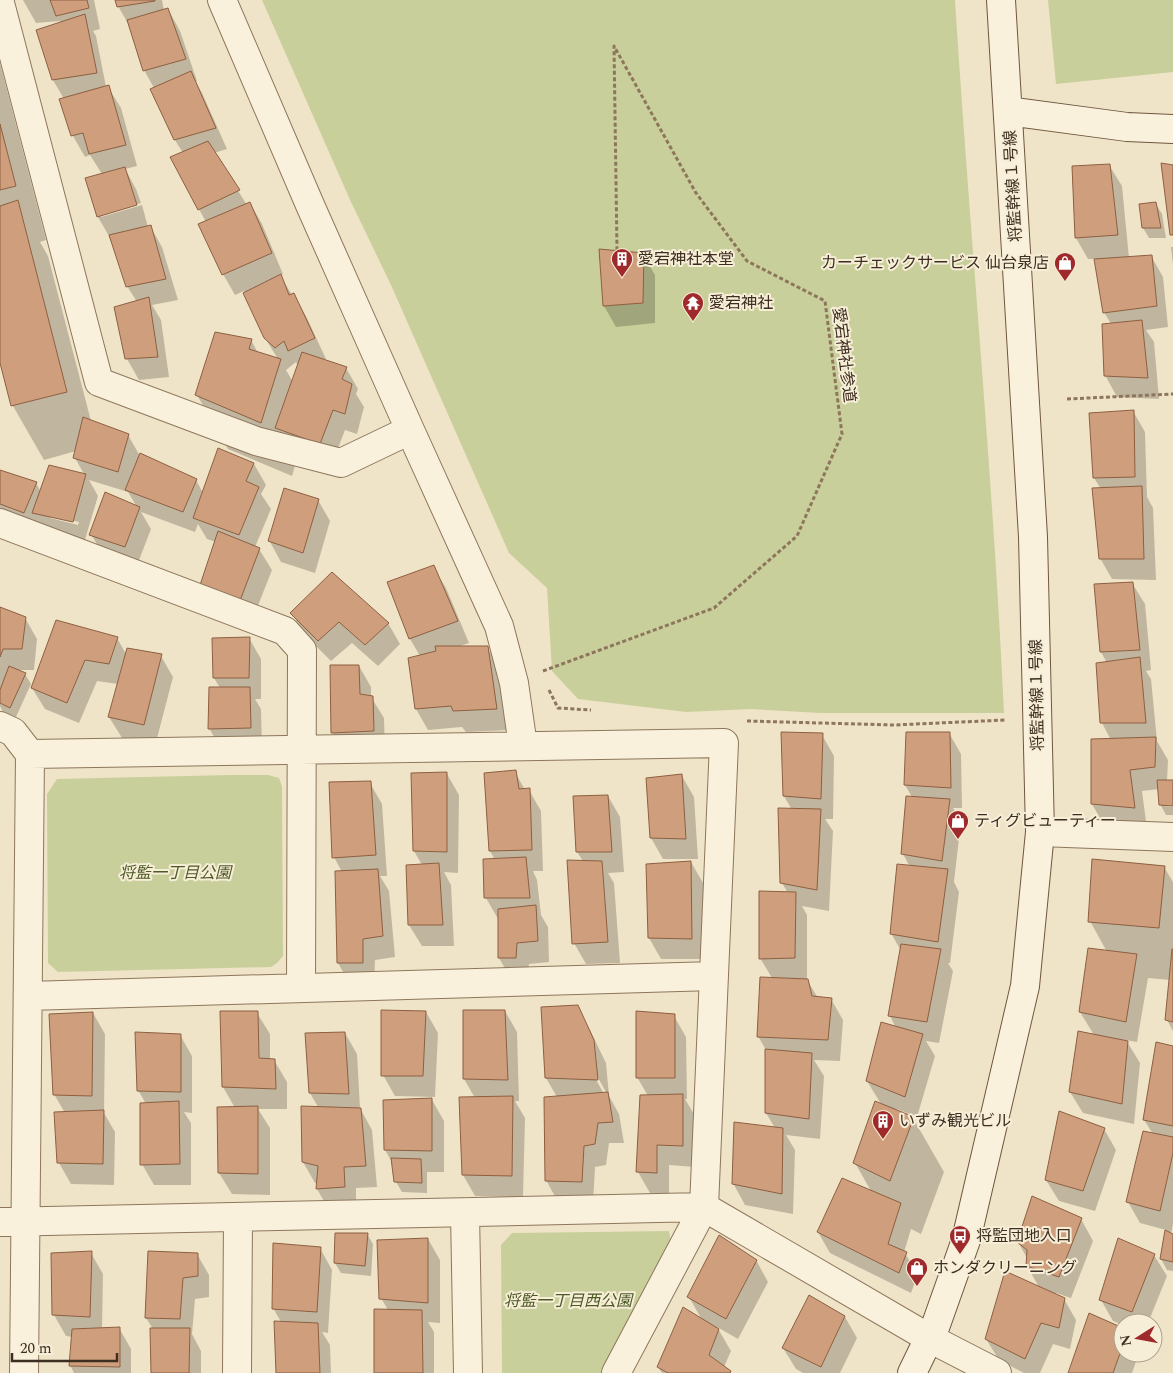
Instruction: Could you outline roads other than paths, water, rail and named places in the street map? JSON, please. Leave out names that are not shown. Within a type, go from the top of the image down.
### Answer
[{"type":"street","points":[[222,0],[310,205],[499,626],[514,682],[523,746]]},
{"type":"street","name":"将監幹線１号線","points":[[912,1373],[933,1333],[966,1240],[1025,986],[1040,832],[1033,537],[1001,0]]},
{"type":"street","points":[[0,3],[99,382],[256,441],[342,463],[410,430]]},
{"type":"street","points":[[1008,111],[1127,127],[1173,128]]},
{"type":"street","points":[[0,523],[285,631],[302,650],[301,988]]},
{"type":"street","points":[[0,726],[13,732],[30,754],[28,996],[13,1222],[24,1373]]},
{"type":"street","points":[[30,754],[724,742],[704,1208],[616,1373]]},
{"type":"street","points":[[1040,832],[1173,837]]},
{"type":"street","points":[[28,996],[714,976]]},
{"type":"street","points":[[13,1222],[704,1208],[929,1338],[997,1373]]},
{"type":"street","points":[[465,1213],[468,1373]]},
{"type":"street","points":[[237,1373],[238,1218]]},
{"type":"place","name":"愛宕神社本堂","points":[[622,278]]},
{"type":"place","name":"カーチェックサービス 仙台泉店","points":[[1065,282]]},
{"type":"place","name":"愛宕神社","points":[[693,322]]},
{"type":"place","name":"ティグビューティー","points":[[958,840]]},
{"type":"place","name":"いずみ観光ビル","points":[[883,1140]]},
{"type":"place","name":"将監団地入口","points":[[960,1255]]},
{"type":"place","name":"ホンダクリーニング","points":[[917,1287]]},
{"type":"park label","name":"将監一丁目公園","points":[[175,873]]},
{"type":"park label","name":"将監一丁目西公園","points":[[568,1301]]}]
